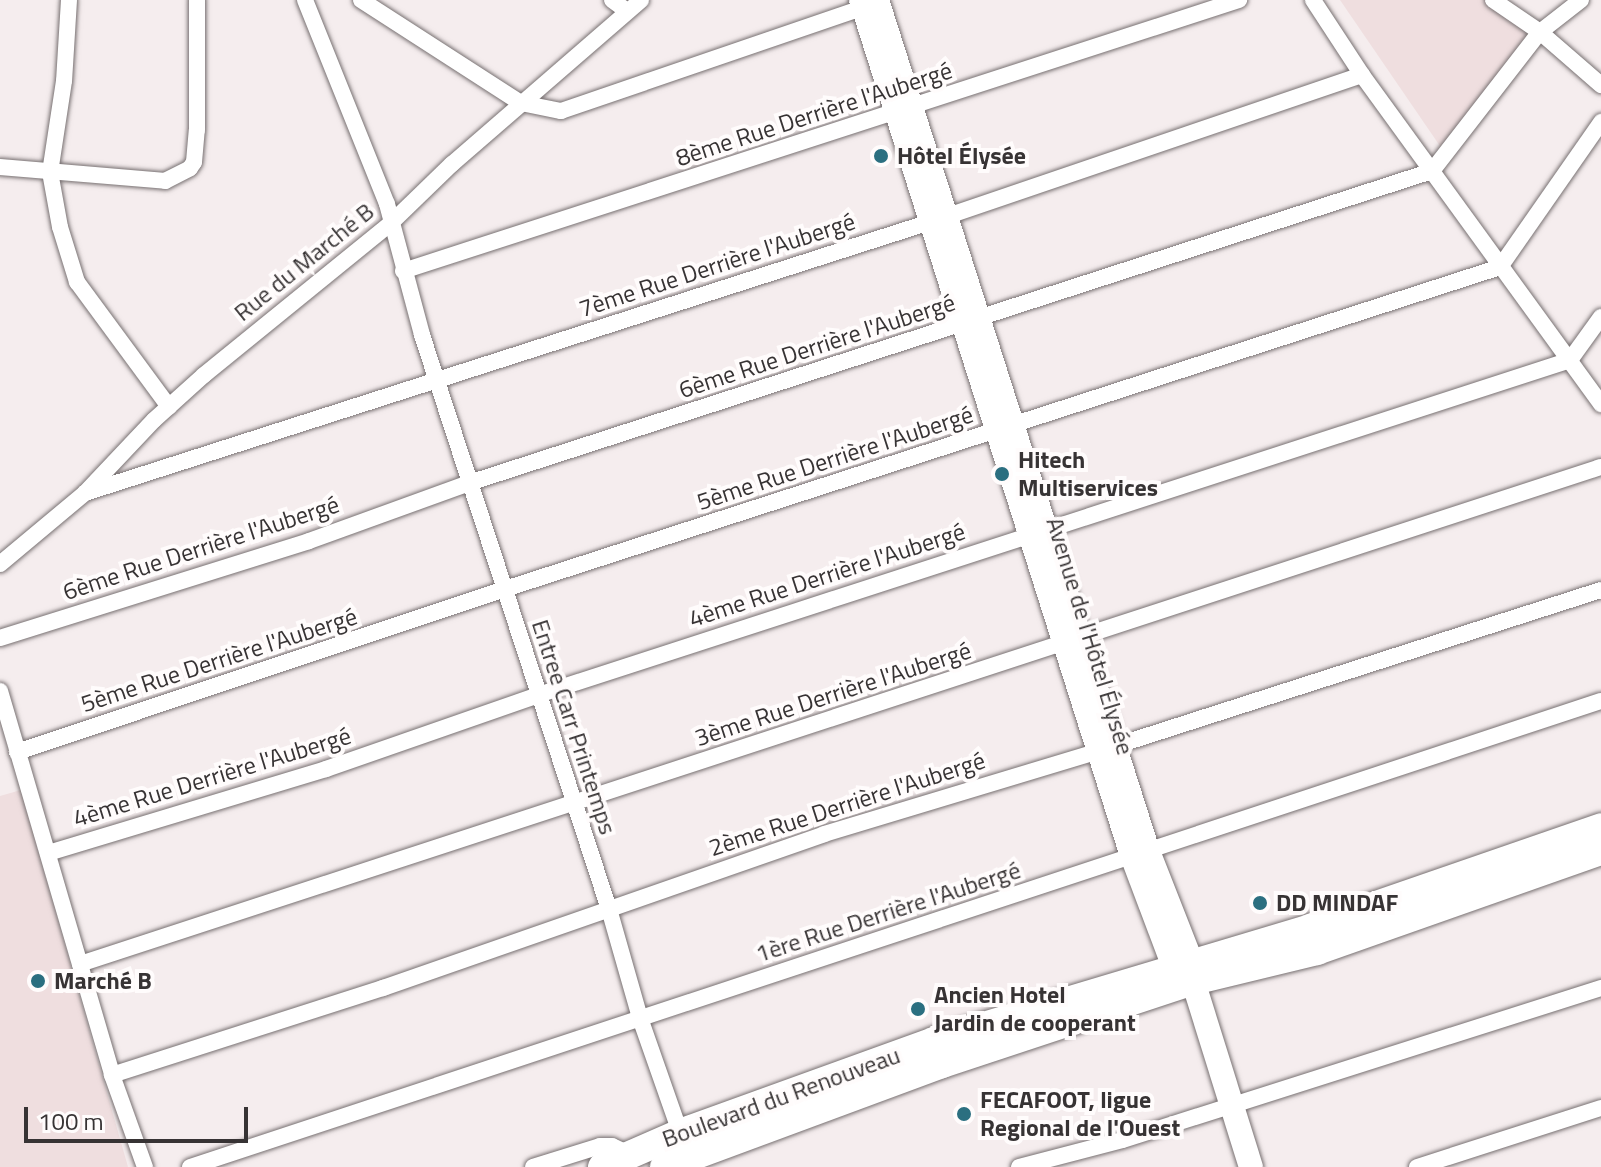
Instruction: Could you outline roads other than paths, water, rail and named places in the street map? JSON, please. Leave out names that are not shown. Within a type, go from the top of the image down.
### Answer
[{"type":"highway","name":"Boulevard du Renouveau","points":[[1358,924],[1601,827]]},
{"type":"highway","name":"Boulevard du Renouveau","points":[[602,1167],[629,1154],[677,1152],[962,1045],[1185,974],[1601,851]]},
{"type":"main road","points":[[1185,974],[1226,1105],[1251,1167]]},
{"type":"main road","points":[[1226,1105],[1239,1167]]},
{"type":"street","points":[[69,0],[64,81],[50,172],[60,227],[77,282],[169,407]]},
{"type":"street","points":[[0,167],[165,181],[190,168],[194,162],[197,130],[197,0]]},
{"type":"street","name":"Entree Carr Printemps","points":[[305,0],[382,191],[422,335],[472,482],[572,806],[609,909],[677,1152]]},
{"type":"street","points":[[361,0],[521,103],[549,110],[574,107],[873,2]]},
{"type":"street","points":[[612,0],[627,11]]},
{"type":"street","name":"Rue du Marché B","points":[[0,564],[85,493],[169,407],[390,224],[521,103],[641,0]]},
{"type":"street","name":"8ème Rue Derrière l'Aubergé","points":[[403,271],[1239,0]]},
{"type":"street","points":[[1313,0],[1362,75],[1601,404]]},
{"type":"street","points":[[1493,0],[1540,32],[1601,85]]},
{"type":"street","points":[[1432,171],[1540,32],[1581,0]]},
{"type":"street","name":"Avenue de l'Hôtel Élysée","points":[[873,2],[904,111],[1140,854],[1185,974]]},
{"type":"street","name":"7ème Rue Derrière l'Aubergé","points":[[85,493],[940,218],[1362,75]]},
{"type":"street","points":[[1500,267],[1601,122]]},
{"type":"street","name":"6ème Rue Derrière l'Aubergé","points":[[0,638],[309,541],[472,482],[1432,171]]},
{"type":"street","name":"5ème Rue Derrière l'Aubergé","points":[[17,752],[505,589],[1500,267]]},
{"type":"street","points":[[1570,360],[1601,317]]},
{"type":"street","name":"4ème Rue Derrière l'Aubergé","points":[[48,853],[326,769],[538,695],[1570,360]]},
{"type":"street","name":"3ème Rue Derrière l'Aubergé","points":[[80,964],[572,806],[1601,467]]},
{"type":"street","name":"2ème Rue Derrière l'Aubergé","points":[[112,1075],[383,988],[824,834],[1107,748],[1601,590]]},
{"type":"street","points":[[0,691],[112,1075],[145,1167]]},
{"type":"street","name":"1ère Rue Derrière l'Aubergé","points":[[190,1167],[640,1018],[796,970],[1601,701]]},
{"type":"street","points":[[1019,1167],[1123,1140],[1601,988]]},
{"type":"street","points":[[1417,1167],[1601,1108]]},
{"type":"street","points":[[533,1167],[600,1146],[612,1146],[629,1154]]},
{"type":"place","name":"Hôtel Élysée","points":[[881,156]]},
{"type":"place","name":"Hitech Multiservices","points":[[1002,474]]},
{"type":"place","name":"DD MINDAF","points":[[1260,903]]},
{"type":"place","name":"Marché B","points":[[38,981]]},
{"type":"place","name":"Ancien Hotel Jardin de cooperant","points":[[918,1009]]},
{"type":"place","name":"FECAFOOT, ligue Regional de l'Ouest","points":[[964,1114]]}]
